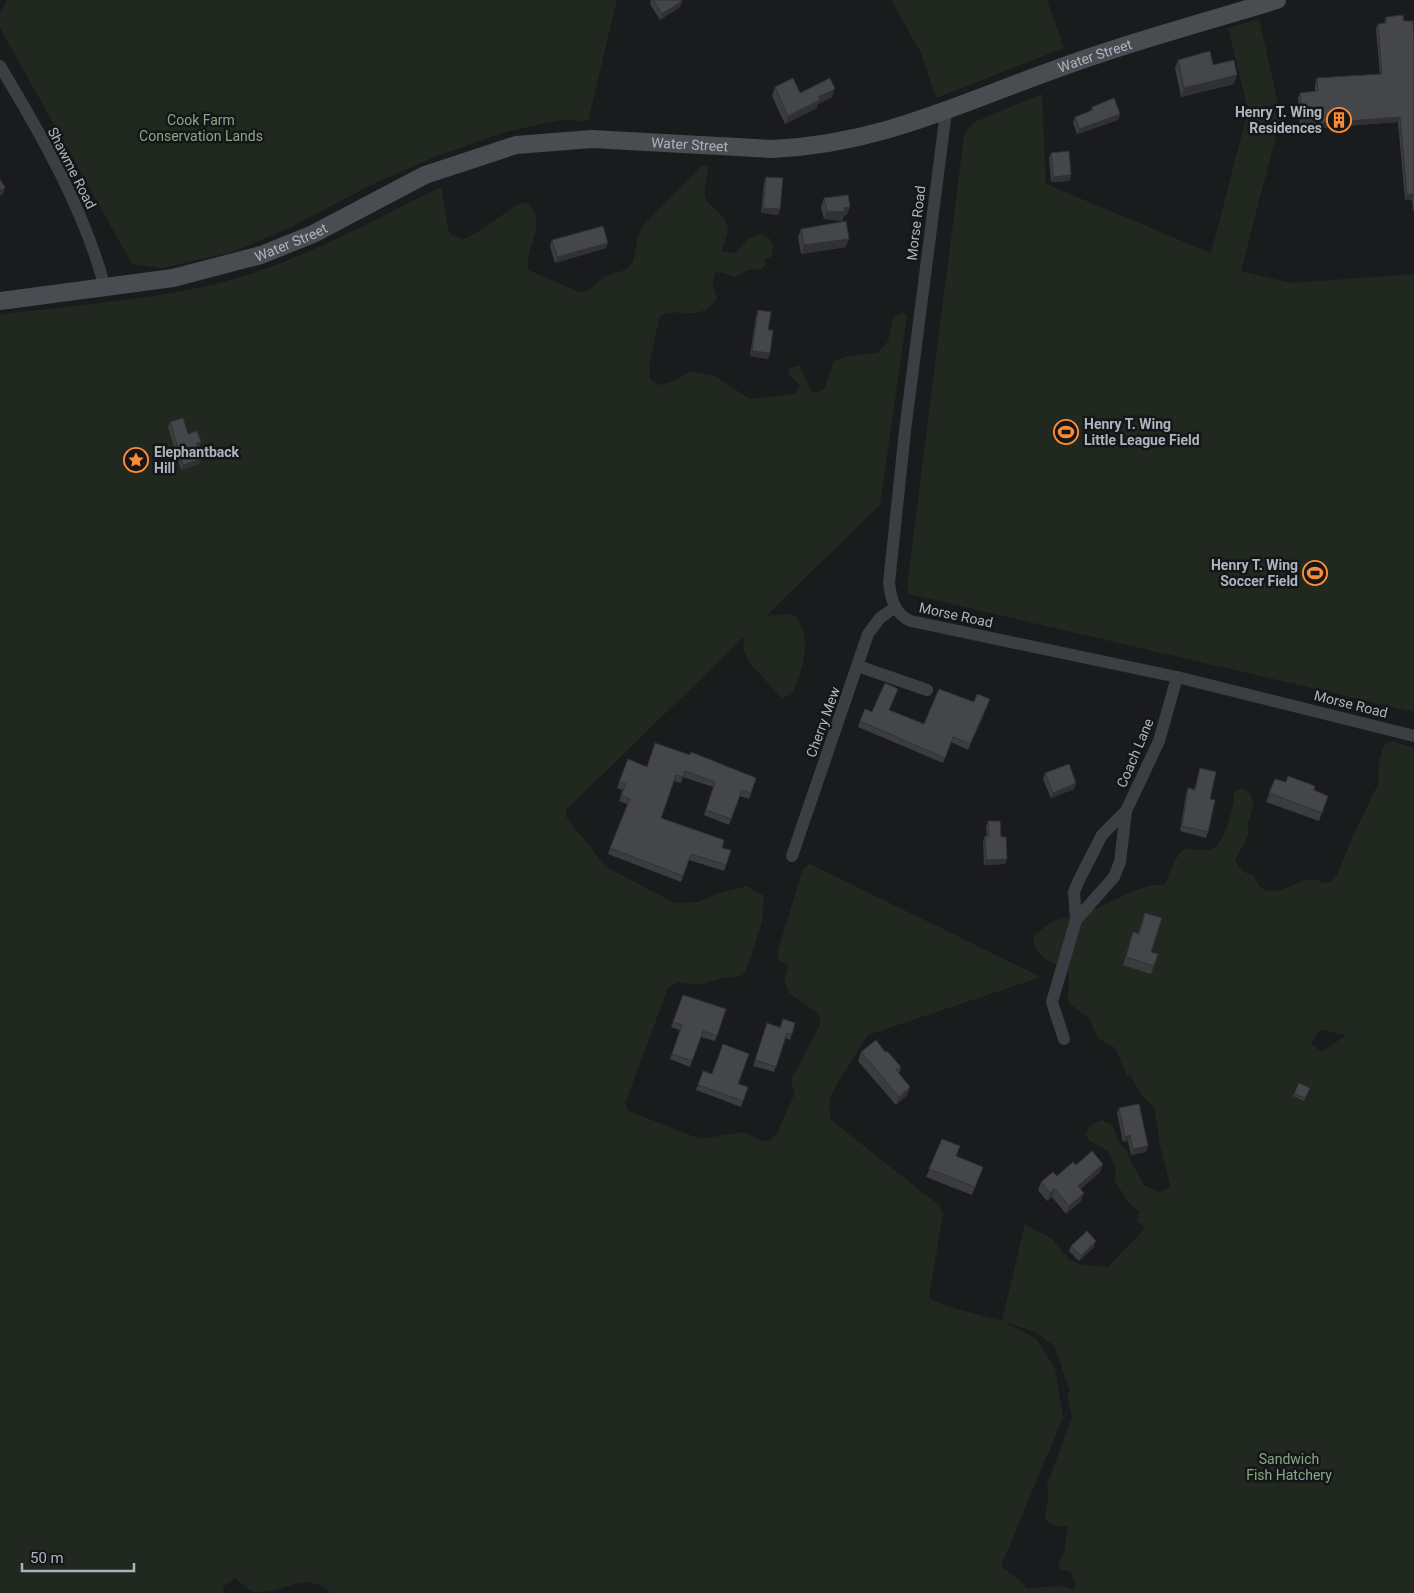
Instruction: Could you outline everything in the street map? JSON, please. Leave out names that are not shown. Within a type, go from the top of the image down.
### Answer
[{"type":"main road","name":"Water Street","points":[[0,300],[33,294],[106,288],[174,278],[262,255],[313,234],[425,175],[516,145],[592,139],[746,149],[801,148],[852,140],[888,131],[946,112],[1084,59],[1277,0]]},
{"type":"street","name":"Shawme Road","points":[[0,66],[77,208],[97,256],[106,288]]},
{"type":"street","name":"Morse Road","points":[[946,112],[900,479],[889,583],[895,607],[904,618],[911,621],[1177,677],[1414,736]]},
{"type":"street","name":"Cherry Mew","points":[[792,856],[868,634],[880,618],[895,607]]},
{"type":"street","points":[[858,666],[927,690]]},
{"type":"street","name":"Coach Lane","points":[[1076,920],[1114,877],[1120,862],[1126,811],[1159,741],[1177,677]]},
{"type":"street","name":"Coach Lane","points":[[1064,1039],[1052,1002],[1076,920],[1074,892],[1102,835],[1126,811]]},
{"type":"green space","name":"Cook Farm Conservation Lands","points":[[7,0],[617,0],[588,121],[560,120],[506,132],[437,156],[375,183],[289,228],[233,252],[162,268],[132,264],[0,28],[0,14]]},
{"type":"green space","points":[[891,0],[1047,0],[1064,48],[936,98],[921,53]]},
{"type":"green space","points":[[1259,19],[1281,116],[1241,271],[1291,283],[1414,274],[1414,712],[909,594],[907,586],[964,136],[968,128],[977,121],[1042,94],[1046,184],[1211,253],[1248,110],[1228,28]]},
{"type":"green space","name":"Sandwich Fish Hatchery","points":[[702,165],[708,165],[705,197],[710,205],[724,218],[728,228],[722,251],[735,253],[747,240],[761,233],[770,239],[773,247],[771,257],[765,259],[766,264],[761,269],[748,270],[736,277],[716,271],[713,284],[717,298],[711,306],[697,312],[667,313],[660,316],[649,365],[650,379],[659,385],[672,382],[691,371],[715,376],[750,399],[795,394],[800,385],[790,376],[788,369],[799,365],[811,391],[818,392],[824,389],[834,361],[847,356],[877,353],[888,341],[893,317],[902,312],[907,315],[880,505],[766,616],[787,614],[796,616],[801,625],[805,645],[804,656],[799,676],[791,695],[782,698],[751,665],[743,650],[745,636],[566,810],[567,818],[606,867],[675,903],[698,902],[719,893],[747,886],[764,896],[762,922],[746,971],[741,976],[722,978],[698,985],[679,982],[668,988],[625,1104],[629,1111],[700,1139],[743,1132],[763,1141],[771,1140],[777,1133],[795,1093],[792,1086],[792,1078],[820,1025],[819,1014],[789,993],[784,981],[788,966],[779,960],[777,953],[803,869],[810,864],[1041,977],[868,1035],[832,1092],[829,1105],[831,1120],[940,1206],[943,1214],[929,1298],[946,1306],[1002,1321],[1025,1223],[1051,1238],[1069,1259],[1079,1264],[1108,1267],[1145,1228],[1144,1225],[1137,1222],[1139,1211],[1129,1203],[1114,1180],[1116,1170],[1108,1151],[1090,1141],[1086,1135],[1089,1126],[1102,1120],[1112,1125],[1120,1144],[1127,1149],[1129,1157],[1144,1185],[1159,1192],[1169,1188],[1170,1184],[1160,1145],[1154,1107],[1142,1096],[1131,1077],[1126,1074],[1115,1048],[1098,1038],[1089,1019],[1068,1002],[1069,974],[1040,954],[1034,943],[1034,936],[1052,921],[1084,914],[1133,891],[1152,885],[1165,885],[1175,861],[1182,851],[1186,849],[1209,850],[1218,844],[1228,824],[1234,801],[1233,796],[1236,790],[1243,788],[1251,795],[1253,804],[1248,824],[1248,835],[1235,860],[1242,871],[1254,876],[1260,887],[1268,891],[1276,891],[1305,881],[1315,880],[1329,883],[1337,875],[1378,784],[1379,761],[1384,745],[1392,741],[1414,748],[1414,1593],[331,1593],[320,1585],[306,1582],[277,1590],[254,1592],[246,1588],[235,1578],[223,1587],[224,1593],[0,1593],[0,315],[156,295],[186,290],[247,275],[297,257],[441,187],[448,228],[451,235],[463,239],[471,236],[520,203],[526,203],[533,210],[537,226],[528,261],[528,270],[580,292],[586,292],[606,276],[625,270],[633,262],[638,236],[642,227]],"holes":[[[1324,1030],[1346,1035],[1322,1052],[1311,1043],[1318,1032]],[[1005,1322],[1035,1332],[1054,1346],[1070,1391],[1067,1396],[1072,1417],[1047,1485],[1048,1497],[1045,1520],[1056,1526],[1066,1526],[1068,1529],[1065,1549],[1058,1563],[1061,1570],[1071,1572],[1076,1586],[1072,1589],[1062,1586],[1026,1588],[1024,1584],[1001,1566],[1063,1417],[1055,1369],[1037,1339]]]},
{"type":"building","points":[[653,0],[682,0],[682,1],[662,14]]},
{"type":"building","name":"Henry T. Wing Residences","points":[[1403,15],[1404,21],[1413,21],[1414,37],[1414,194],[1407,195],[1400,117],[1322,123],[1321,120],[1302,121],[1300,93],[1318,91],[1317,78],[1382,74],[1378,24],[1386,23],[1386,17]]},
{"type":"building","points":[[1210,51],[1213,65],[1234,60],[1237,75],[1184,88],[1178,60]]},
{"type":"building","points":[[793,78],[800,93],[830,78],[835,89],[818,97],[820,100],[788,116],[775,87]]},
{"type":"building","points":[[1114,98],[1120,114],[1079,129],[1075,117],[1093,110],[1092,107]]},
{"type":"building","points":[[1069,151],[1071,175],[1053,177],[1051,153]]},
{"type":"building","points":[[766,177],[783,178],[780,209],[763,208]]},
{"type":"building","points":[[0,179],[5,188],[0,191]]},
{"type":"building","points":[[848,195],[850,207],[844,208],[845,212],[827,211],[824,198]]},
{"type":"building","points":[[846,221],[849,239],[804,245],[801,229]]},
{"type":"building","points":[[603,226],[608,243],[557,257],[552,240]]},
{"type":"building","points":[[758,310],[771,312],[768,330],[773,330],[770,353],[752,351]]},
{"type":"building","points":[[183,418],[188,434],[197,431],[201,442],[196,443],[201,459],[183,465],[170,422]]},
{"type":"building","points":[[885,683],[898,689],[889,710],[924,724],[939,689],[974,702],[977,694],[990,699],[970,744],[953,737],[945,758],[860,721],[865,709],[872,712]]},
{"type":"building","points":[[655,743],[690,755],[691,752],[756,778],[751,793],[742,790],[731,819],[706,810],[715,782],[685,771],[683,777],[676,775],[661,818],[724,840],[722,848],[731,850],[726,865],[691,854],[683,876],[610,848],[630,799],[621,795],[626,784],[619,782],[628,759],[647,767]]},
{"type":"building","points":[[1069,764],[1076,783],[1053,793],[1045,773]]},
{"type":"building","points":[[1200,768],[1216,772],[1210,799],[1215,800],[1208,832],[1182,826],[1188,788],[1195,790]]},
{"type":"building","points":[[1288,776],[1315,786],[1314,790],[1328,796],[1322,813],[1269,793],[1275,779],[1286,782]]},
{"type":"building","points":[[988,821],[1000,821],[1001,837],[1006,837],[1007,859],[986,860],[985,836],[989,836]]},
{"type":"building","points":[[1145,913],[1162,918],[1151,952],[1158,954],[1154,966],[1126,957],[1133,932],[1139,934]]},
{"type":"building","points":[[683,995],[726,1009],[717,1036],[703,1031],[692,1061],[672,1054],[682,1025],[673,1022]]},
{"type":"building","points":[[783,1019],[795,1023],[792,1034],[787,1033],[776,1067],[755,1060],[767,1023],[780,1028]]},
{"type":"building","points":[[876,1040],[885,1052],[887,1051],[901,1067],[896,1070],[910,1087],[899,1097],[861,1052]]},
{"type":"building","points":[[723,1044],[749,1054],[738,1084],[748,1087],[743,1101],[698,1085],[703,1071],[712,1074]]},
{"type":"building","points":[[1299,1083],[1310,1088],[1305,1098],[1294,1094]]},
{"type":"building","points":[[1139,1104],[1148,1146],[1133,1149],[1130,1135],[1125,1137],[1119,1108]]},
{"type":"building","points":[[942,1139],[960,1146],[956,1156],[983,1167],[975,1187],[929,1169]]},
{"type":"building","points":[[1092,1151],[1103,1164],[1078,1186],[1084,1193],[1069,1206],[1055,1189],[1050,1193],[1041,1182],[1053,1172],[1057,1176],[1073,1162],[1076,1165]]},
{"type":"building","points":[[1087,1231],[1096,1241],[1081,1256],[1071,1246]]},
{"type":"place","name":"Henry T. Wing Residences","points":[[1339,120]]},
{"type":"place","name":"Henry T. Wing Little League Field","points":[[1066,432]]},
{"type":"place","name":"Elephantback Hill","points":[[136,460]]},
{"type":"place","name":"Henry T. Wing Soccer Field","points":[[1315,573]]}]
